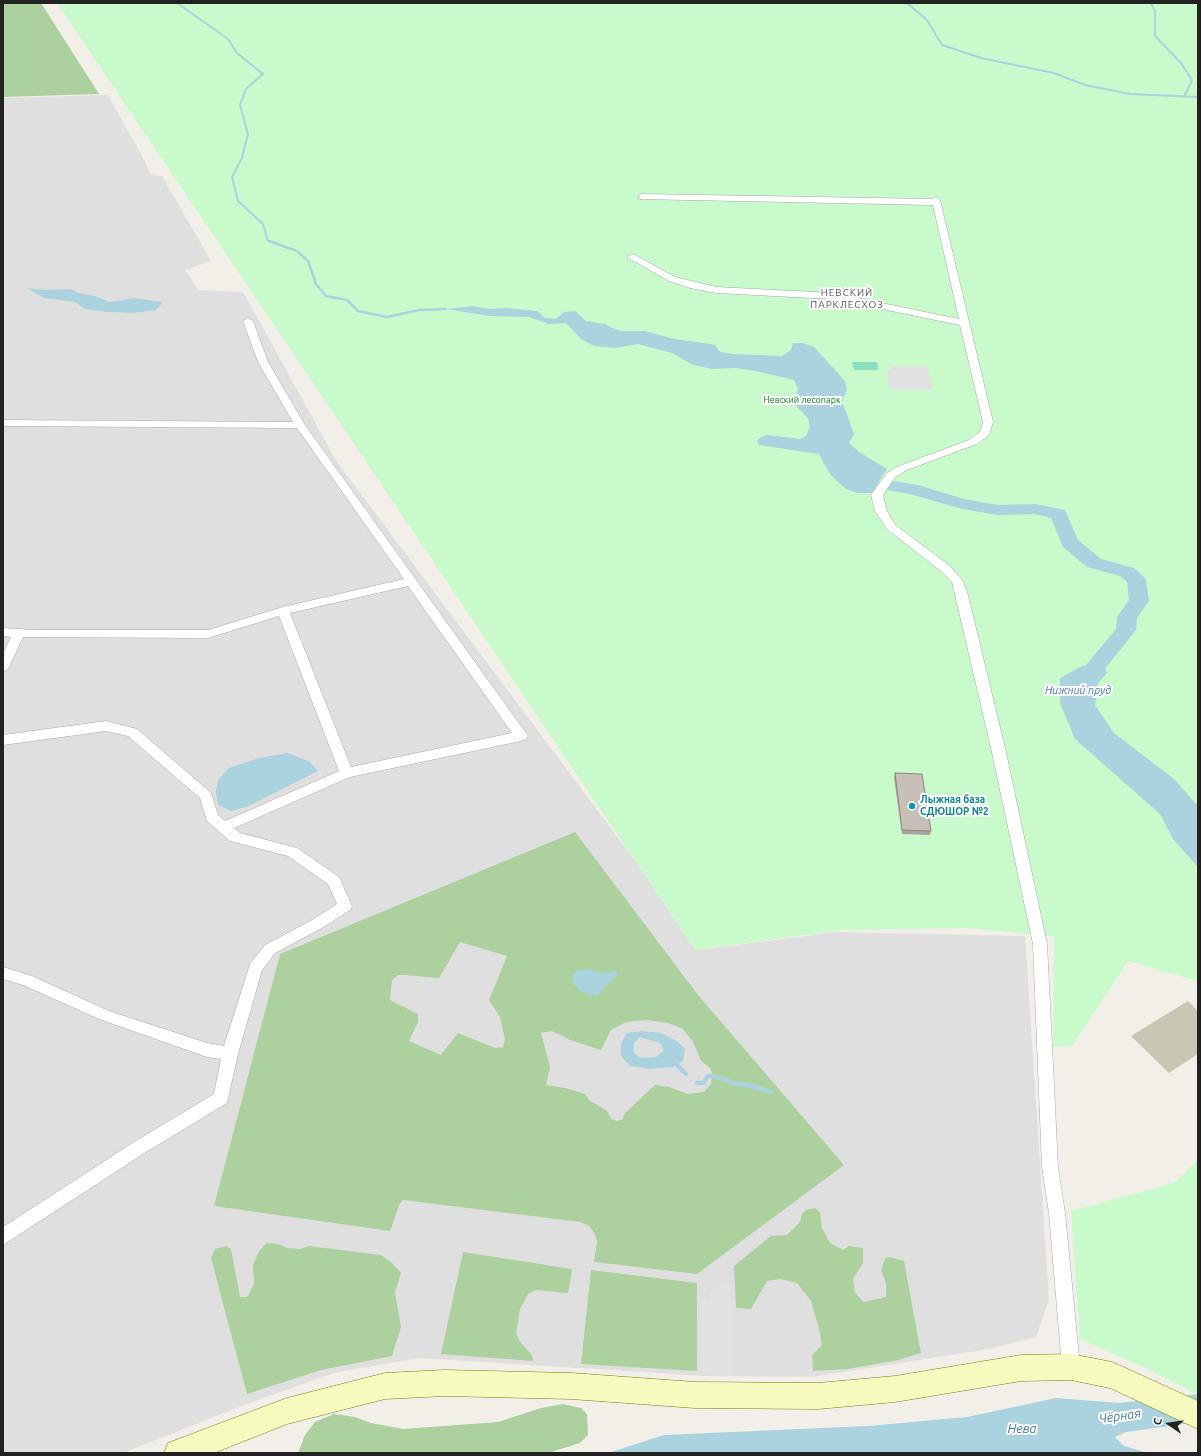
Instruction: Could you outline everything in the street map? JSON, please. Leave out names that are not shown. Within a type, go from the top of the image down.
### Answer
[{"type":"main road","points":[[178,1453],[287,1411],[385,1386],[445,1382],[571,1386],[695,1395],[818,1396],[895,1389],[1021,1368],[1071,1367],[1112,1375],[1198,1415]]},
{"type":"street","points":[[642,196],[936,201],[988,422],[985,433],[973,442],[903,468],[891,475],[877,495],[881,511],[891,527],[946,569],[957,581],[962,596],[998,748],[1040,944],[1050,1167],[1057,1214],[1071,1367]]},
{"type":"street","points":[[632,257],[672,278],[690,285],[716,290],[833,296],[965,323]]},
{"type":"street","points":[[224,826],[347,773],[521,736],[300,425],[263,362],[248,321]]},
{"type":"street","points":[[3,423],[300,425]]},
{"type":"street","points":[[3,632],[208,634],[283,611],[412,581]]},
{"type":"street","points":[[283,611],[347,773]]},
{"type":"street","points":[[3,667],[20,633]]},
{"type":"street","points":[[3,740],[106,726],[132,732],[206,796],[212,817],[235,837],[292,852],[334,881],[345,906],[317,924],[270,949],[255,968],[230,1054],[221,1098],[140,1147],[3,1237]]},
{"type":"street","points":[[3,972],[27,980],[104,1015],[207,1050],[230,1054]]},
{"type":"shaded area","points":[[108,95],[151,175],[162,176],[211,261],[185,270],[198,290],[243,292],[337,462],[660,894],[699,950],[835,932],[1025,936],[1049,1300],[1036,1337],[989,1349],[812,1377],[706,1376],[419,1358],[338,1372],[319,1378],[239,1407],[123,1453],[3,1453],[3,98]]},
{"type":"shaded area","points":[[891,366],[927,366],[933,390],[890,390],[887,370],[892,370]]},
{"type":"shaded area","points":[[1188,1001],[1198,1011],[1198,1054],[1169,1073],[1131,1036]]},
{"type":"shaded area","points":[[730,1278],[733,1376],[701,1375],[700,1302],[710,1302],[710,1292]]},
{"type":"green space","points":[[3,3],[41,3],[99,94],[3,97]]},
{"type":"green space","name":"Невский лесопарк","points":[[57,3],[1198,3],[1198,981],[1128,961],[1072,1046],[1053,1047],[1054,936],[965,928],[842,930],[695,950]]},
{"type":"green space","points":[[852,362],[877,362],[878,370],[854,370]]},
{"type":"green space","points":[[575,832],[698,995],[844,1165],[697,1274],[594,1262],[597,1242],[595,1234],[589,1226],[580,1222],[403,1200],[399,1205],[390,1231],[214,1206],[280,954]],"holes":[[[460,942],[507,956],[489,1000],[500,1017],[505,1039],[503,1047],[495,1048],[458,1033],[441,1055],[409,1041],[418,1022],[418,1014],[390,1000],[392,980],[398,975],[439,978]],[[647,1020],[668,1023],[683,1029],[693,1042],[701,1061],[709,1067],[712,1072],[711,1084],[704,1092],[688,1094],[669,1087],[655,1085],[624,1114],[623,1119],[617,1121],[611,1119],[607,1111],[589,1100],[585,1094],[565,1088],[546,1085],[550,1067],[541,1033],[552,1031],[570,1040],[601,1050],[611,1030],[626,1022]]]},
{"type":"green space","points":[[1198,1160],[1198,1395],[1150,1370],[1080,1339],[1071,1211],[1174,1183]]},
{"type":"green space","points":[[815,1208],[820,1212],[822,1228],[830,1243],[843,1250],[849,1246],[863,1248],[863,1263],[853,1279],[855,1293],[864,1302],[886,1297],[886,1283],[881,1270],[885,1258],[890,1257],[904,1261],[921,1353],[898,1360],[848,1369],[813,1371],[812,1355],[822,1345],[820,1333],[811,1301],[797,1283],[780,1279],[767,1281],[751,1309],[736,1308],[734,1266],[771,1236],[787,1235],[800,1222],[802,1214],[806,1210]]},
{"type":"green space","points":[[267,1243],[279,1244],[287,1248],[300,1249],[309,1246],[381,1255],[392,1263],[401,1273],[395,1292],[401,1327],[392,1356],[321,1370],[247,1394],[211,1258],[215,1249],[226,1246],[231,1249],[240,1297],[247,1297],[254,1284],[253,1265],[259,1251]]},
{"type":"green space","points":[[463,1252],[572,1269],[568,1293],[536,1290],[528,1294],[520,1309],[516,1333],[520,1342],[531,1354],[534,1361],[441,1354]]},
{"type":"green space","points":[[591,1270],[697,1283],[697,1371],[581,1364]]},
{"type":"green space","points":[[563,1404],[581,1408],[587,1414],[588,1435],[580,1443],[548,1453],[298,1453],[305,1435],[315,1422],[334,1414],[355,1417],[371,1423],[403,1429],[498,1422],[541,1408]]},
{"type":"water","points":[[27,288],[44,290],[71,289],[78,293],[95,296],[110,302],[134,298],[163,302],[156,310],[133,313],[108,312],[85,309],[75,302],[44,298]]},
{"type":"water","points":[[473,306],[489,309],[506,308],[537,311],[545,318],[556,319],[564,312],[575,311],[586,321],[605,324],[622,331],[645,331],[674,339],[715,345],[720,352],[733,354],[782,356],[791,350],[793,343],[803,343],[814,347],[845,381],[847,390],[842,401],[854,434],[849,443],[859,452],[887,469],[872,493],[857,493],[846,489],[830,474],[819,454],[759,445],[757,440],[766,435],[801,439],[806,436],[810,427],[808,418],[793,403],[798,389],[794,380],[756,371],[735,368],[712,369],[693,365],[672,353],[638,344],[615,348],[594,346],[581,339],[566,323],[549,324],[529,317],[490,316],[446,309]]},
{"type":"water","name":"Нижний пруд","points":[[1102,659],[1107,673],[1098,683],[1095,705],[1114,733],[1174,779],[1198,806],[1198,867],[1173,839],[1160,814],[1075,739],[1060,703],[1060,678],[1078,668]]},
{"type":"water","points":[[288,753],[310,762],[318,771],[249,806],[231,811],[218,805],[216,792],[218,780],[229,768],[259,758]]},
{"type":"water","points":[[589,969],[602,973],[617,971],[617,975],[598,995],[591,995],[579,990],[572,982],[573,974],[579,970]]},
{"type":"water","points":[[642,1031],[661,1033],[677,1041],[685,1049],[683,1061],[673,1067],[649,1069],[630,1066],[621,1056],[621,1043],[627,1033]],"holes":[[[640,1037],[660,1043],[664,1050],[656,1057],[641,1058],[634,1053],[634,1043]]]},
{"type":"water","name":"Нева","points":[[1198,1394],[1198,1422],[1126,1432],[1115,1437],[1124,1446],[1148,1453],[608,1453],[664,1435],[868,1426],[967,1417],[1056,1398],[1119,1403]]},
{"type":"building","name":"Лыжная база СДЮШОР №2","points":[[895,773],[922,774],[931,831],[902,830]]},
{"type":"waterway","points":[[177,3],[228,39],[237,53],[263,74],[246,89],[240,105],[248,134],[242,158],[232,177],[238,201],[263,224],[268,241],[271,242]]},
{"type":"waterway","points":[[907,3],[927,20],[942,45],[981,58],[1054,73],[1085,85],[1130,94],[1198,97]]},
{"type":"waterway","points":[[1151,3],[1155,11],[1155,36],[1181,63],[1192,80],[1185,95]]},
{"type":"waterway","points":[[271,242],[297,251],[308,261],[316,284],[326,296],[347,300],[358,311],[387,317],[419,310],[446,309]]},
{"type":"waterway","points":[[887,485],[912,489],[962,504],[998,510],[1035,509],[1059,514],[1070,543],[1094,563],[1127,572],[1136,579],[1139,601],[1127,617],[1126,630],[1084,681]]},
{"type":"waterway","points":[[677,1065],[686,1074]]},
{"type":"waterway","points":[[697,1083],[703,1083],[708,1076],[718,1077],[736,1084],[744,1084],[771,1092]]},
{"type":"place","name":"Лыжная база СДЮШОР №2","points":[[912,806]]},
{"type":"district","name":"НЕВСКИЙ ПАРКЛЕСХОЗ","points":[[847,298]]},
{"type":"water label","name":"Чёрная","points":[[1120,1416]]}]
